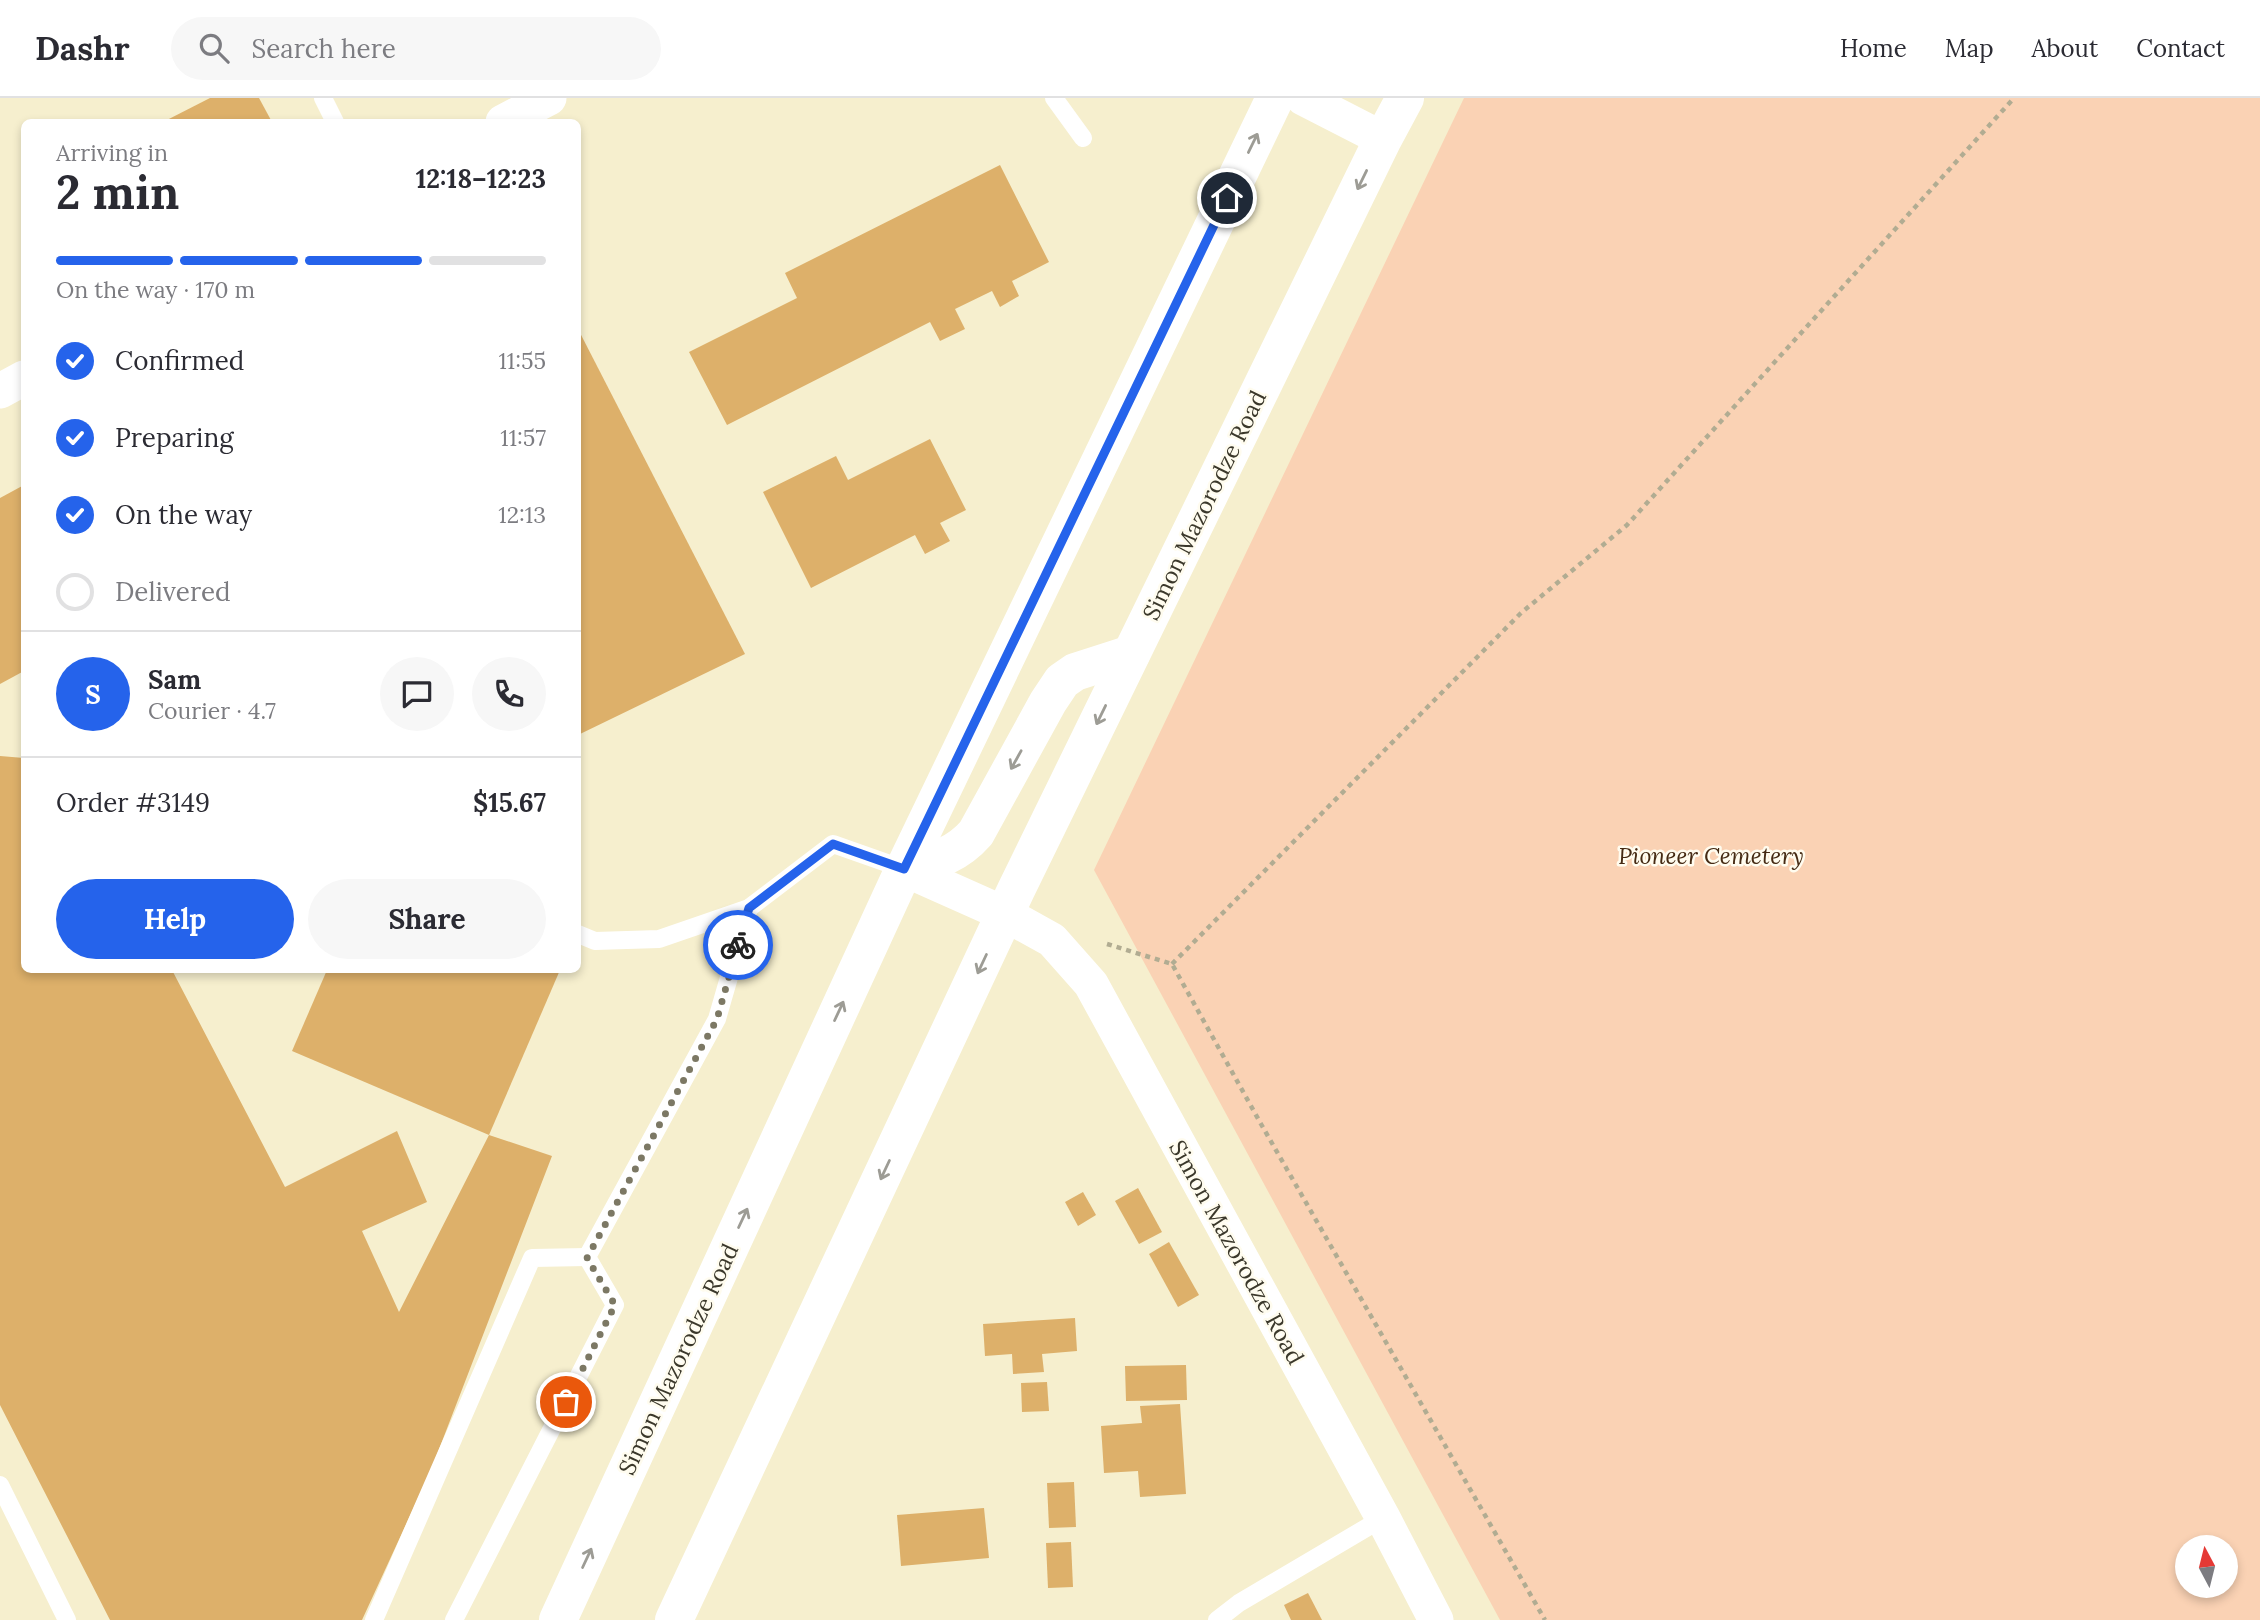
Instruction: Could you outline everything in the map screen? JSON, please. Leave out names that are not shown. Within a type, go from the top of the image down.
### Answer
[{"type":"highway","name":"Simon Mazorodze Road","points":[[558,1620],[904,869],[1275,98]]},
{"type":"highway","name":"Simon Mazorodze Road","points":[[674,1620],[1005,914],[1405,98]]},
{"type":"highway","points":[[904,869],[949,856],[976,833],[1062,681],[1075,672],[1131,654]]},
{"type":"street","points":[[509,119],[549,98]]},
{"type":"street","points":[[1303,98],[1383,139]]},
{"type":"street","points":[[0,391],[21,380]]},
{"type":"street","name":"Simon Mazorodze Road","points":[[904,869],[1005,914],[1052,940],[1091,984],[1436,1620]]},
{"type":"lane","points":[[323,98],[334,119]]},
{"type":"lane","points":[[1054,98],[1083,138]]},
{"type":"lane","points":[[581,935],[595,941],[659,939],[749,908],[833,844],[904,869]]},
{"type":"lane","points":[[587,1258],[717,1019],[749,908]]},
{"type":"lane","points":[[374,1620],[531,1258],[587,1258]]},
{"type":"lane","points":[[454,1620],[615,1305],[587,1258]]},
{"type":"lane","points":[[0,1485],[67,1620]]},
{"type":"lane","points":[[1217,1620],[1239,1604],[1383,1518]]},
{"type":"path","points":[[1172,964],[1521,613],[1627,525],[2014,98]]},
{"type":"path","points":[[1095,941],[1172,964],[1545,1620]]},
{"type":"green space","name":"Pioneer Cemetery","points":[[1464,98],[2260,98],[2260,1620],[1500,1620],[1094,870]]},
{"type":"building","points":[[210,98],[259,98],[270,119],[169,119]]},
{"type":"building","points":[[1000,165],[1049,262],[1012,281],[1019,296],[1000,307],[992,291],[955,309],[965,329],[940,341],[930,322],[727,425],[689,352],[797,298],[785,273]]},
{"type":"building","points":[[581,335],[745,654],[581,734]]},
{"type":"building","points":[[930,439],[966,510],[940,523],[950,541],[925,554],[915,535],[811,588],[763,492],[836,456],[848,480]]},
{"type":"building","points":[[21,487],[21,673],[0,684],[0,498]]},
{"type":"building","points":[[0,756],[21,758],[21,973],[174,973],[285,1187],[397,1131],[427,1202],[362,1231],[399,1312],[489,1135],[552,1156],[431,1470],[362,1620],[110,1620],[0,1405]]},
{"type":"building","points":[[326,973],[559,973],[489,1135],[292,1051]]},
{"type":"building","points":[[1138,1188],[1162,1232],[1139,1244],[1115,1201]]},
{"type":"building","points":[[1083,1192],[1096,1215],[1078,1226],[1065,1202]]},
{"type":"building","points":[[1169,1242],[1199,1295],[1178,1307],[1149,1254]]},
{"type":"building","points":[[1075,1318],[1077,1351],[1042,1354],[1044,1372],[1013,1374],[1012,1354],[985,1356],[983,1324]]},
{"type":"building","points":[[1186,1365],[1187,1400],[1126,1401],[1125,1366]]},
{"type":"building","points":[[1047,1382],[1049,1411],[1022,1412],[1021,1383]]},
{"type":"building","points":[[1180,1404],[1186,1494],[1140,1497],[1138,1471],[1104,1473],[1101,1426],[1142,1423],[1140,1406]]},
{"type":"building","points":[[1074,1482],[1076,1527],[1049,1528],[1047,1483]]},
{"type":"building","points":[[984,1508],[989,1558],[901,1566],[897,1515]]},
{"type":"building","points":[[1071,1542],[1073,1587],[1048,1588],[1046,1543]]},
{"type":"building","points":[[1308,1593],[1322,1620],[1291,1620],[1284,1605]]},
{"type":"way so far","points":[[566,1402],[615,1305],[587,1258],[717,1019],[738,945]]},
{"type":"route","points":[[738,945],[749,908],[833,844],[904,869],[1227,198]]}]
